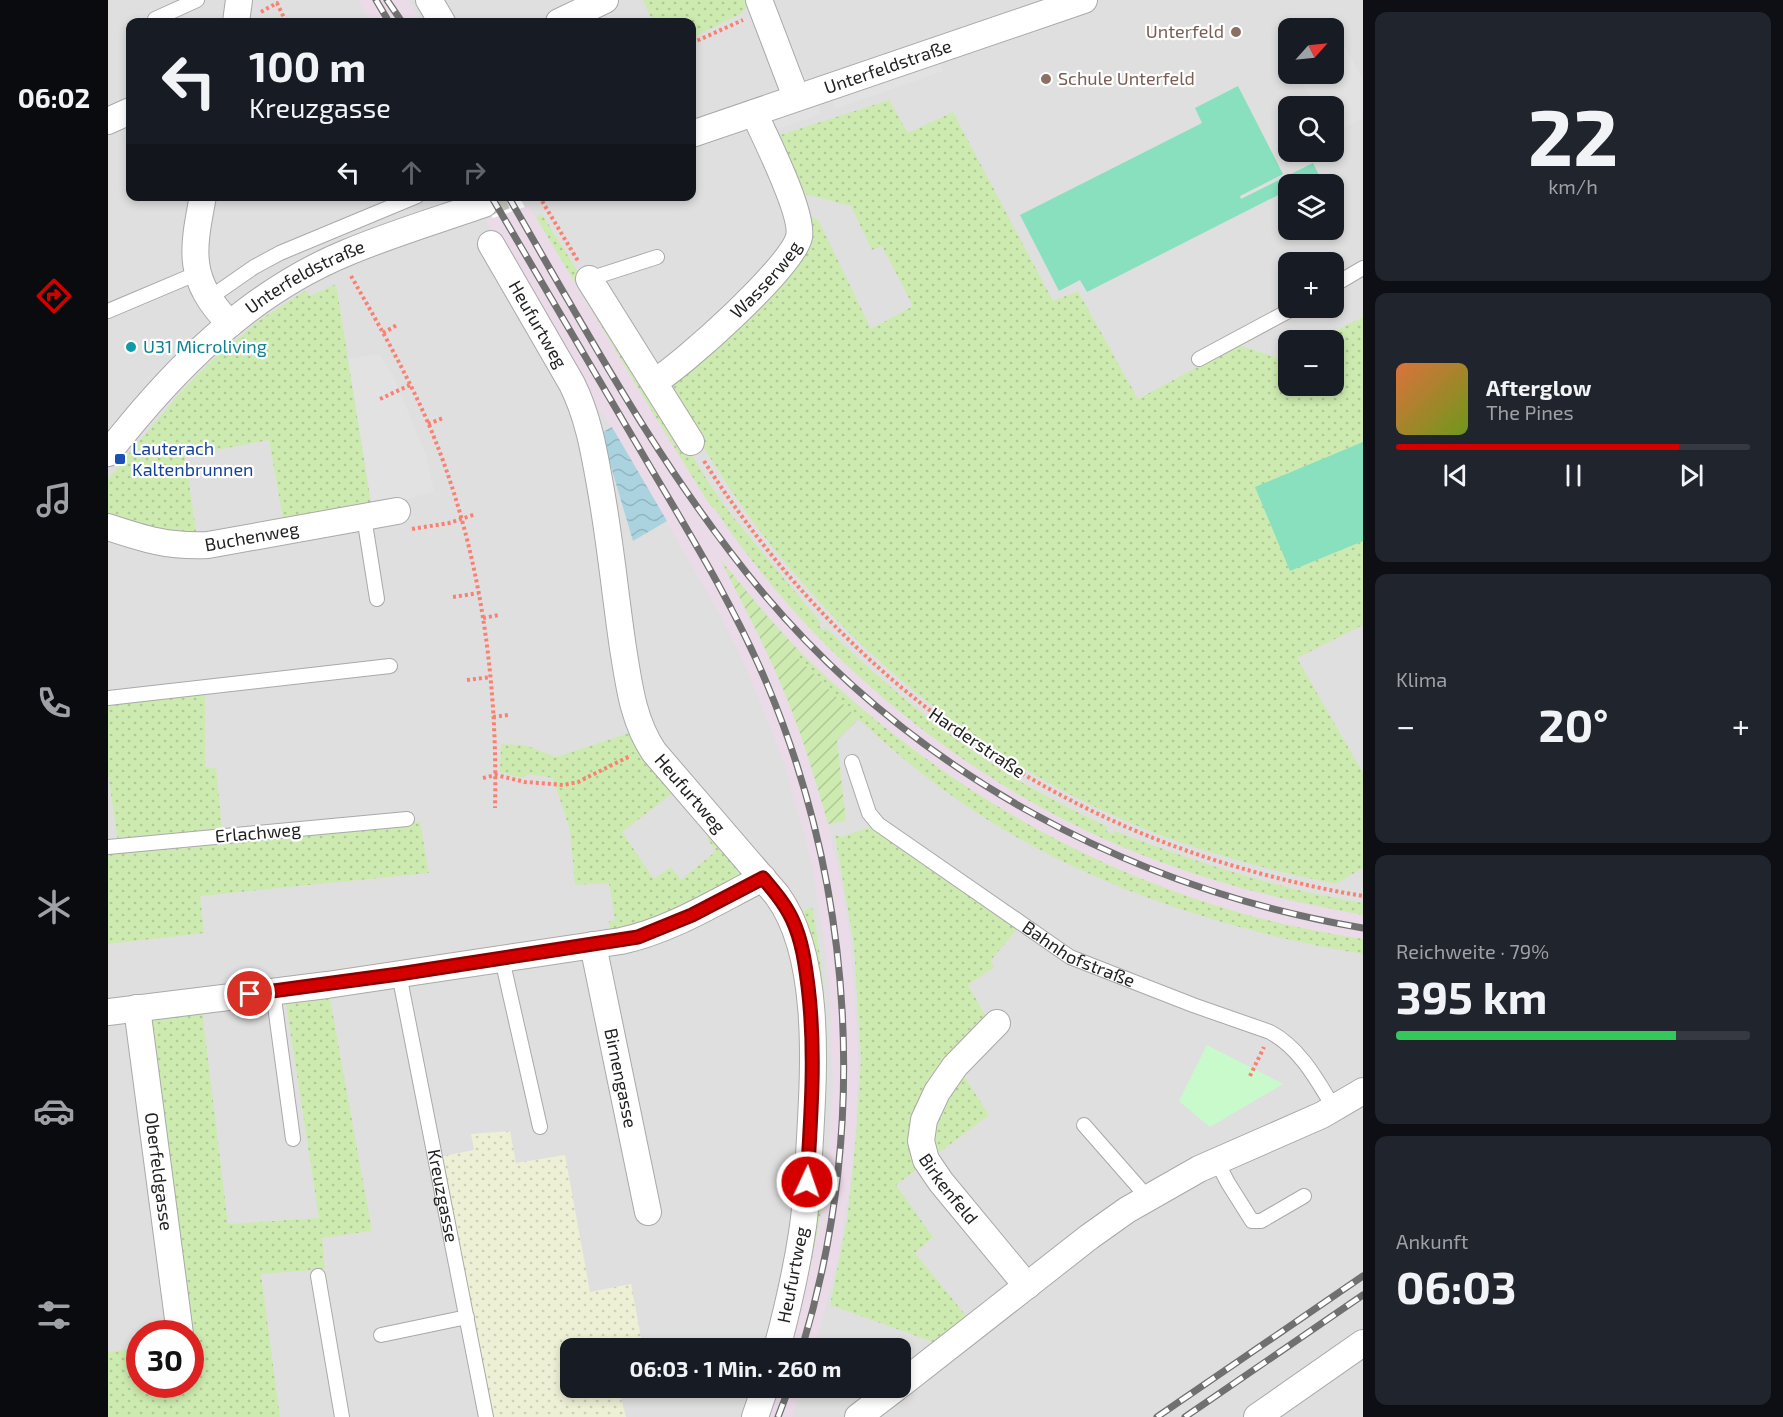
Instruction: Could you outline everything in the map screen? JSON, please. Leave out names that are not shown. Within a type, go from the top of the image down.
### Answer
[{"type":"street","points":[[429,0],[440,18]]},
{"type":"street","points":[[567,18],[605,0]]},
{"type":"street","name":"Unterfeldstraße","points":[[696,133],[1069,2]]},
{"type":"street","points":[[761,5],[796,97]]},
{"type":"street","points":[[108,121],[126,113]]},
{"type":"street","name":"Wasserweg","points":[[654,382],[670,372],[715,333],[768,280],[792,250],[799,237],[798,219],[792,201],[754,113]]},
{"type":"street","points":[[202,201],[194,246],[198,273],[208,299],[230,324]]},
{"type":"street","name":"Unterfeldstraße","points":[[108,453],[185,363],[272,292],[327,262],[366,245],[484,204]]},
{"type":"street","name":"Heufurtweg","points":[[491,244],[572,384],[582,407],[592,443],[604,508],[621,638],[633,708],[649,745],[786,907],[799,937],[810,1003],[813,1054],[812,1111],[805,1215],[795,1275],[779,1338]]},
{"type":"street","points":[[589,279],[692,442]]},
{"type":"street","name":"Buchenweg","points":[[108,527],[155,542],[186,546],[208,545],[397,511]]},
{"type":"street","points":[[108,1012],[399,974],[638,937],[656,931],[763,878]]},
{"type":"street","name":"Birnengasse","points":[[593,945],[648,1212]]},
{"type":"street","name":"Oberfeldgasse","points":[[137,1008],[178,1320]]},
{"type":"street","name":"Birkenfeld","points":[[997,1023],[955,1066],[938,1092],[924,1120],[921,1141],[926,1160],[936,1174],[1027,1286]]},
{"type":"street","points":[[911,1376],[1089,1237],[1148,1197],[1216,1160],[1334,1108],[1363,1091]]},
{"type":"street","points":[[1257,1417],[1363,1343]]},
{"type":"street","points":[[755,1417],[762,1398]]},
{"type":"street","points":[[858,1417],[883,1398]]},
{"type":"lane","points":[[156,18],[197,0]]},
{"type":"lane","points":[[208,299],[254,267],[280,253],[405,201]]},
{"type":"lane","points":[[589,279],[657,257]]},
{"type":"lane","points":[[1344,279],[1363,268]]},
{"type":"lane","points":[[108,311],[198,273]]},
{"type":"lane","points":[[1199,359],[1278,317]]},
{"type":"lane","points":[[364,517],[378,599]]},
{"type":"lane","points":[[108,698],[390,666]]},
{"type":"lane","name":"Bahnhofstraße","points":[[852,762],[869,813],[874,821],[1070,957],[1282,1038],[1298,1053],[1334,1108]]},
{"type":"lane","name":"Erlachweg","points":[[108,847],[407,819]]},
{"type":"lane","points":[[502,959],[540,1127]]},
{"type":"lane","name":"Kreuzgasse","points":[[399,974],[486,1417]]},
{"type":"lane","points":[[273,991],[293,1139]]},
{"type":"lane","points":[[1084,1125],[1148,1197]]},
{"type":"lane","points":[[1216,1160],[1233,1193],[1252,1221],[1261,1221],[1304,1196]]},
{"type":"lane","points":[[318,1276],[342,1417]]},
{"type":"lane","points":[[381,1335],[467,1317]]},
{"type":"path","points":[[237,12],[248,16],[254,15],[277,3],[284,18]]},
{"type":"path","points":[[696,41],[761,5]]},
{"type":"path","points":[[542,201],[589,279]]},
{"type":"path","points":[[353,279],[410,385],[428,424],[449,478],[461,519],[479,593],[491,677],[496,775],[495,808]]},
{"type":"path","points":[[383,333],[397,325]]},
{"type":"path","points":[[380,399],[410,385]]},
{"type":"path","points":[[428,424],[443,418]]},
{"type":"path","name":"Harderstraße","points":[[692,442],[738,513],[825,616],[883,673],[935,716],[981,749],[1066,799],[1153,839],[1243,869],[1363,896]]},
{"type":"path","points":[[397,511],[413,529],[476,514]]},
{"type":"path","points":[[453,597],[479,593]]},
{"type":"path","points":[[483,618],[499,615]]},
{"type":"path","points":[[467,680],[491,677]]},
{"type":"path","points":[[494,717],[508,715]]},
{"type":"path","points":[[483,778],[496,775],[525,782],[564,785],[578,782],[649,745]]},
{"type":"path","points":[[1250,1076],[1270,1032]]},
{"type":"shaded area","points":[[108,0],[1363,0],[1363,1417],[108,1417]]},
{"type":"shaded area","points":[[358,0],[408,0],[419,18],[369,18]]},
{"type":"shaded area","points":[[1344,45],[1363,80],[1363,118],[1344,128],[1344,96],[1310,96],[1303,84],[1344,84]]},
{"type":"shaded area","points":[[938,56],[943,71],[835,109],[831,94]]},
{"type":"shaded area","points":[[816,99],[821,114],[774,130],[770,116]]},
{"type":"shaded area","points":[[528,206],[696,484],[736,540],[787,604],[824,643],[894,706],[957,754],[1003,784],[1096,835],[1229,885],[1290,901],[1363,915],[1363,939],[1249,916],[1133,876],[1074,850],[1033,828],[949,777],[868,714],[801,653],[722,563],[774,668],[801,735],[828,824],[842,888],[851,946],[858,1058],[852,1172],[839,1254],[818,1338],[791,1338],[810,1269],[825,1191],[833,1089],[830,989],[813,870],[785,766],[749,674],[721,616],[612,427],[598,408],[486,220]]},
{"type":"shaded area","points":[[379,354],[392,374],[426,455],[434,492],[372,508],[348,359]]},
{"type":"shaded area","points":[[771,1398],[799,1398],[792,1417],[764,1417]]},
{"type":"green space","points":[[643,0],[746,0],[746,8],[742,13],[696,36],[696,18],[651,18]]},
{"type":"green space","points":[[1238,86],[1283,174],[1278,174],[1278,177],[1240,196],[1241,199],[1278,180],[1278,195],[1087,292],[1080,280],[1059,291],[1020,215],[1202,123],[1195,108]]},
{"type":"green space","points":[[889,100],[908,133],[953,112],[1053,301],[1078,291],[1138,399],[1238,345],[1278,358],[1278,396],[1344,396],[1344,330],[1337,330],[1363,317],[1363,625],[1297,658],[1363,773],[1363,868],[1336,884],[1263,867],[1191,846],[1126,821],[1063,791],[1003,756],[946,716],[892,673],[842,625],[795,574],[751,519],[721,474],[672,397],[670,381],[811,216],[819,221],[871,329],[913,306],[882,246],[872,250],[851,206],[798,192],[771,138]]},
{"type":"green space","points":[[1313,163],[1318,174],[1291,174]]},
{"type":"green space","points":[[542,214],[712,488],[733,517],[821,623],[819,626],[823,630],[826,628],[892,688],[961,743],[1023,783],[1108,827],[1106,831],[1113,834],[1115,831],[1206,864],[1268,882],[1363,903],[1363,915],[1246,889],[1188,872],[1132,851],[1071,823],[1011,790],[954,753],[899,711],[847,665],[799,616],[710,505],[536,217]]},
{"type":"green space","points":[[336,284],[372,508],[284,524],[269,440],[185,456],[197,537],[108,520],[108,479],[177,396],[207,365],[258,321],[306,290],[310,296]]},
{"type":"green space","points":[[1363,442],[1363,541],[1290,571],[1255,487]]},
{"type":"green space","points":[[720,559],[801,653],[797,657],[858,719],[837,740],[846,821],[828,824],[809,760],[786,696],[763,644]]},
{"type":"green space","points":[[801,653],[861,707],[924,757],[990,802],[1060,841],[1132,875],[1207,902],[1284,924],[1363,939],[1363,954],[1263,933],[1164,904],[1069,864],[1023,841],[955,798],[884,742],[797,657]]},
{"type":"green space","points":[[205,692],[205,767],[216,768],[222,829],[118,841],[108,774],[108,703]]},
{"type":"green space","points":[[629,733],[678,789],[622,832],[654,879],[671,867],[681,880],[716,851],[707,838],[716,831],[753,875],[662,923],[612,932],[608,922],[615,920],[609,883],[575,885],[570,830],[553,778],[529,774],[521,778],[500,772],[501,744],[525,745],[556,757]]},
{"type":"green space","points":[[420,822],[429,873],[200,896],[204,933],[108,944],[108,853]]},
{"type":"green space","points":[[874,826],[1019,927],[991,960],[994,967],[968,985],[988,1020],[952,1057],[989,1115],[896,1185],[933,1237],[915,1253],[968,1318],[936,1343],[830,1305],[847,1221],[861,1059],[854,945],[835,835],[841,837]]},
{"type":"green space","points":[[812,907],[823,979],[826,1083],[819,1190],[825,1192],[810,1269],[790,1338],[810,1229],[796,914]]},
{"type":"green space","points":[[329,993],[372,1231],[322,1238],[325,1269],[261,1274],[280,1417],[108,1417],[108,1352],[126,1350],[126,1398],[204,1398],[204,1320],[188,1320],[144,1015],[202,1010],[228,1224],[319,1218],[285,997]]},
{"type":"green space","points":[[1207,1045],[1283,1084],[1210,1127],[1179,1101]]},
{"type":"green space","points":[[510,1131],[516,1163],[565,1155],[590,1292],[631,1284],[641,1338],[560,1338],[560,1398],[621,1398],[626,1417],[494,1417],[439,1157],[474,1150],[471,1134]]},
{"type":"water","points":[[612,427],[667,521],[633,541],[601,433]]},
{"type":"pier","points":[[482,201],[521,201],[525,207],[493,218]]},
{"type":"tunnel","points":[[484,204],[492,201]]},
{"type":"railway","points":[[376,0],[387,18]]},
{"type":"railway","points":[[387,0],[399,18]]},
{"type":"railway","points":[[494,201],[727,600],[767,684],[796,764],[819,846],[834,929],[842,1013],[843,1097],[837,1182],[823,1265],[805,1338]]},
{"type":"railway","points":[[511,201],[627,400],[726,547],[763,593],[823,658],[888,716],[959,768],[1033,814],[1112,853],[1193,885],[1277,910],[1363,928]]},
{"type":"railway","points":[[1157,1417],[1363,1276]]},
{"type":"railway","points":[[1185,1417],[1363,1295]]},
{"type":"railway","points":[[778,1417],[785,1398]]},
{"type":"place","name":"Unterfeld","points":[[1236,32]]},
{"type":"place","name":"Schule Unterfeld","points":[[1046,79]]},
{"type":"place","name":"U31 Microliving","points":[[131,347]]},
{"type":"place","name":"Lauterach Kaltenbrunnen","points":[[120,459]]},
{"type":"route","points":[[250,994],[327,985],[621,941],[662,929],[763,878],[786,907],[793,921],[799,937],[807,976],[813,1081],[807,1182]]}]
